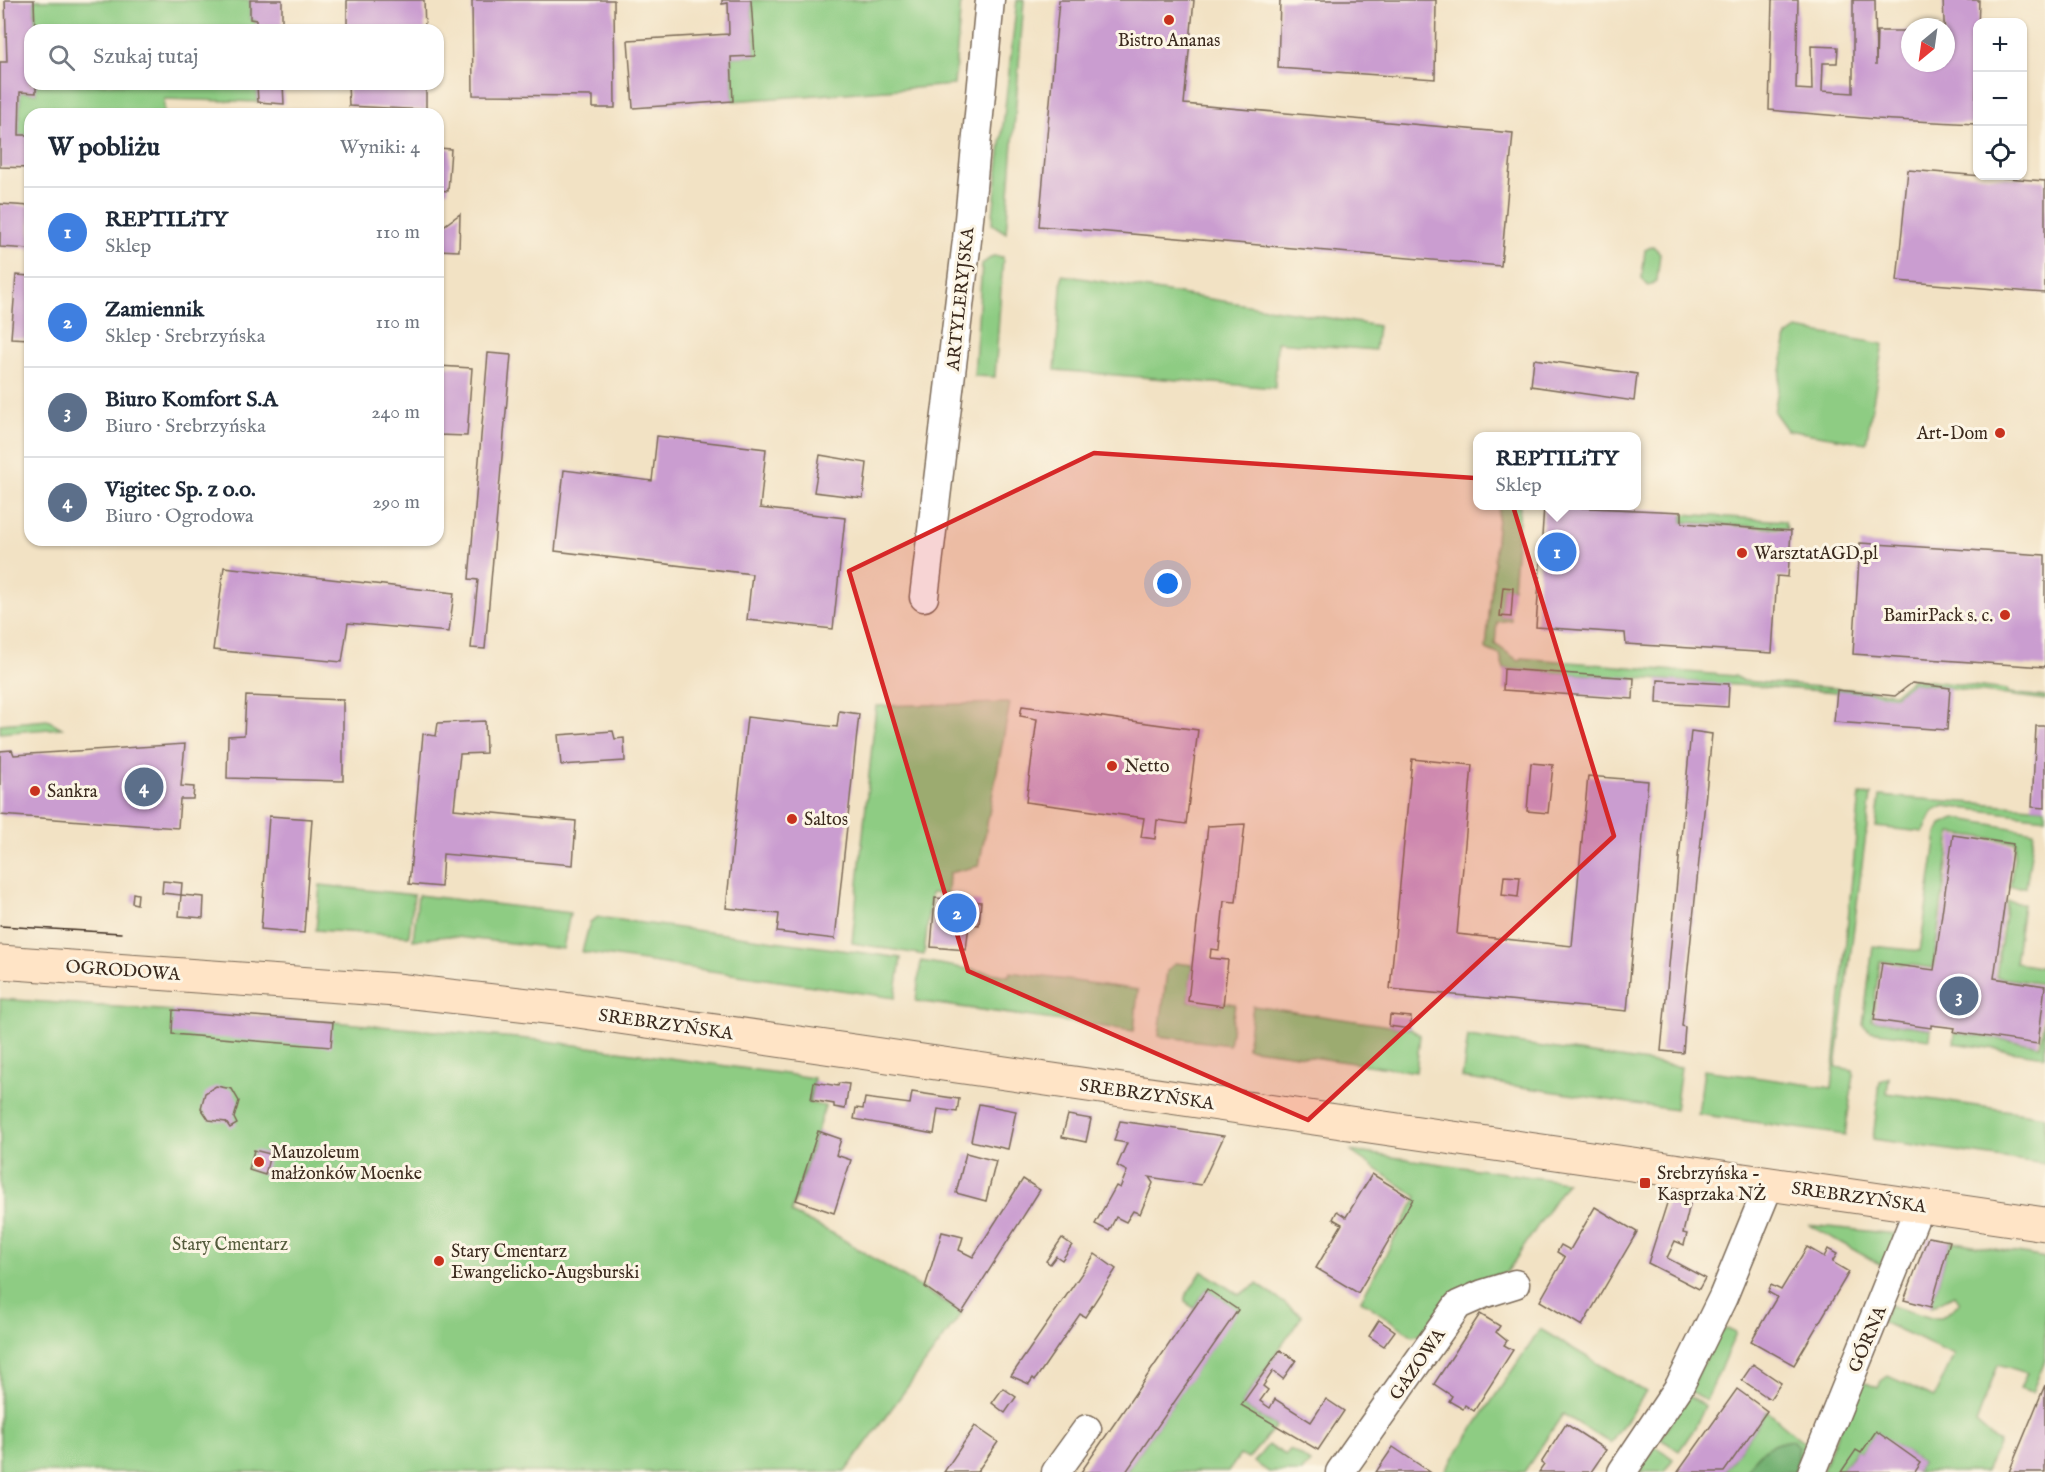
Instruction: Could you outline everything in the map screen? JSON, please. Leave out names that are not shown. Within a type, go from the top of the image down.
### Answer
[{"type":"main road","name":"OGRODOWA","points":[[0,962],[246,979]]},
{"type":"main road","name":"SREBRZYŃSKA","points":[[246,979],[396,990],[564,1009],[1768,1185],[1916,1219],[2045,1224]]},
{"type":"street","name":"ARTYLERYJSKA","points":[[924,597],[967,240],[990,0]]},
{"type":"street","points":[[1622,1472],[1679,1387],[1724,1297],[1768,1185]]},
{"type":"street","name":"GÓRNA","points":[[1812,1472],[1916,1219]]},
{"type":"street","name":"GAZOWA","points":[[1340,1472],[1458,1305],[1515,1284]]},
{"type":"street","points":[[1056,1472],[1087,1429]]},
{"type":"highlighted area","points":[[1094,453],[1505,480],[1614,836],[1308,1120],[968,971],[849,571]]},
{"type":"green space","points":[[34,0],[250,0],[250,19],[256,20],[256,24],[35,24]]},
{"type":"green space","points":[[751,0],[961,0],[954,85],[733,101],[731,57],[755,56]]},
{"type":"green space","points":[[1017,0],[1024,0],[1006,233],[992,224]]},
{"type":"green space","points":[[36,90],[257,90],[258,102],[164,99],[164,108],[24,108],[24,135],[19,135],[20,92],[36,93]]},
{"type":"green space","points":[[1653,246],[1660,253],[1657,281],[1648,286],[1642,278],[1645,250]]},
{"type":"green space","points":[[993,256],[1003,257],[995,377],[974,376],[982,264]]},
{"type":"green space","points":[[1062,275],[1378,326],[1375,350],[1277,342],[1275,388],[1055,370]]},
{"type":"green space","points":[[1797,329],[1883,344],[1866,443],[1787,430],[1774,412],[1787,336]]},
{"type":"green space","points":[[1499,510],[1520,510],[1513,588],[1503,587],[1500,616],[1511,617],[1511,620],[1497,622],[1495,644],[1519,661],[1522,658],[1735,676],[1744,681],[1895,693],[1912,679],[2007,690],[2009,693],[2045,697],[2045,700],[1912,683],[1895,696],[1504,669],[1500,655],[1486,649]]},
{"type":"green space","points":[[1683,514],[1785,521],[1787,529],[1683,522]]},
{"type":"green space","points":[[1010,703],[979,866],[949,873],[948,894],[931,893],[924,955],[852,943],[876,706]]},
{"type":"green space","points":[[48,720],[62,728],[0,733],[0,724]]},
{"type":"green space","points":[[1860,794],[1871,795],[1836,1067],[1853,1070],[1854,1074],[1845,1135],[1698,1114],[1704,1070],[1832,1088]]},
{"type":"green space","points":[[1880,796],[2045,808],[2045,818],[1944,806],[1934,811],[1923,832],[1876,827]]},
{"type":"green space","points":[[1955,818],[2034,832],[2026,887],[2010,887],[2016,842],[1951,833],[1933,968],[1880,961],[1872,1020],[1931,1029],[1930,1039],[1870,1031],[1863,1025],[1873,946],[1920,951],[1937,834],[1941,824]]},
{"type":"green space","points":[[320,885],[414,895],[409,936],[316,930]]},
{"type":"green space","points":[[418,895],[570,913],[563,949],[448,936],[413,940]]},
{"type":"green space","points":[[2007,901],[2023,904],[2015,963],[2045,968],[2045,984],[1996,977]]},
{"type":"green space","points":[[598,917],[901,958],[895,998],[582,952],[590,922]]},
{"type":"green space","points":[[921,961],[1009,976],[1010,972],[1138,990],[1134,1031],[916,1001]]},
{"type":"green space","points":[[1175,963],[1192,965],[1188,1001],[1222,1006],[1223,1002],[1235,1004],[1229,1045],[1159,1036],[1167,971]]},
{"type":"green space","name":"Stary Cmentarz","points":[[0,999],[333,1022],[539,1040],[814,1078],[809,1103],[825,1106],[791,1213],[834,1234],[962,1313],[845,1472],[0,1472]]},
{"type":"green space","points":[[1253,1006],[1410,1029],[1420,1035],[1416,1072],[1247,1048]]},
{"type":"green space","points":[[2045,1011],[2045,1056],[1954,1043],[1955,1033],[2040,1045]]},
{"type":"green space","points":[[1468,1036],[1681,1067],[1675,1110],[1462,1078]]},
{"type":"green space","points":[[1889,1077],[1887,1093],[2045,1116],[2045,1164],[1873,1139],[1880,1082]]},
{"type":"green space","points":[[1350,1151],[1567,1182],[1507,1272],[1473,1280],[1448,1300],[1429,1331],[1413,1336],[1361,1300],[1417,1197]]},
{"type":"green space","points":[[1809,1225],[1905,1235],[1890,1270]]},
{"type":"green space","points":[[1950,1241],[2045,1258],[2045,1360],[2032,1392],[2020,1388],[2027,1373],[1998,1364],[1976,1423],[1999,1443],[1986,1472],[1915,1472],[1921,1463],[1876,1432],[1861,1453],[1855,1450],[1841,1472],[1822,1472],[1859,1380],[1878,1388],[1881,1381],[1888,1376],[1934,1397],[1954,1355],[1882,1322],[1889,1305],[1931,1318],[1940,1318],[1960,1303],[1954,1295],[1931,1307]]},
{"type":"green space","points":[[1202,1271],[1239,1295],[1257,1284],[1302,1316],[1241,1405],[1276,1426],[1248,1459],[1240,1455],[1228,1472],[1126,1472],[1237,1310],[1207,1289],[1194,1308],[1185,1302],[1185,1297]]},
{"type":"green space","points":[[1540,1329],[1646,1392],[1610,1443],[1563,1414],[1524,1472],[1444,1472]]},
{"type":"green space","points":[[1727,1329],[1736,1333],[1706,1401],[1689,1391],[1720,1332]]},
{"type":"green space","points":[[1686,1394],[1705,1406],[1694,1429],[1679,1451],[1661,1439]]},
{"type":"green space","points":[[1767,1411],[1807,1445],[1804,1472],[1724,1472]]},
{"type":"green space","points":[[1792,1440],[1798,1446],[1795,1472],[1747,1472],[1759,1453],[1777,1443]]},
{"type":"green space","points":[[1268,1445],[1286,1455],[1290,1449],[1310,1462],[1302,1472],[1269,1472],[1254,1462]]},
{"type":"green space","points":[[1655,1446],[1673,1459],[1664,1472],[1638,1472]]},
{"type":"building","points":[[5,0],[34,0],[35,24],[24,24],[24,90],[36,90],[36,93],[20,92],[19,135],[24,135],[24,168],[0,167],[0,62],[7,62]]},
{"type":"building","points":[[250,0],[282,0],[282,24],[256,24],[256,20],[250,19]]},
{"type":"building","points":[[347,0],[424,0],[425,24],[347,24]]},
{"type":"building","points":[[472,0],[614,0],[615,108],[593,108],[593,96],[473,95]]},
{"type":"building","points":[[722,0],[751,0],[755,56],[731,57],[733,101],[633,108],[628,40],[729,34],[728,3],[722,4]]},
{"type":"building","points":[[1059,0],[1194,0],[1184,104],[1513,133],[1501,266],[1039,226]]},
{"type":"building","points":[[1280,0],[1436,0],[1435,79],[1278,68]]},
{"type":"building","points":[[1772,0],[1798,0],[1796,89],[1812,90],[1811,46],[1838,47],[1837,63],[1823,63],[1822,91],[1853,93],[1853,0],[1875,0],[1876,65],[1877,31],[1901,31],[1901,72],[1955,72],[1955,18],[1944,18],[1943,0],[1979,0],[1978,18],[1973,18],[1973,124],[1769,110]]},
{"type":"building","points":[[257,90],[283,90],[284,104],[258,102]]},
{"type":"building","points":[[348,90],[426,90],[426,108],[349,106]]},
{"type":"building","points":[[444,148],[451,149],[448,191],[444,191]]},
{"type":"building","points":[[1908,170],[1973,175],[1973,180],[2045,181],[2045,293],[1897,281]]},
{"type":"building","points":[[0,204],[24,206],[24,249],[0,247]]},
{"type":"building","points":[[460,214],[459,251],[444,250],[444,226]]},
{"type":"building","points":[[16,275],[24,276],[24,339],[11,338]]},
{"type":"building","points":[[488,353],[511,355],[485,649],[471,648],[478,580],[469,579]]},
{"type":"building","points":[[1534,359],[1637,374],[1634,401],[1531,386]]},
{"type":"building","points":[[444,366],[472,368],[467,436],[444,435]]},
{"type":"building","points":[[657,436],[766,449],[760,508],[845,518],[833,629],[747,620],[752,574],[555,551],[564,470],[652,481]]},
{"type":"building","points":[[820,455],[867,463],[863,498],[814,492]]},
{"type":"building","points":[[1544,510],[1682,512],[1682,523],[1791,531],[1788,577],[1777,576],[1772,653],[1626,644],[1625,633],[1536,627]]},
{"type":"building","points":[[1860,543],[2045,555],[2045,667],[1853,654]]},
{"type":"building","points":[[224,567],[454,593],[449,632],[348,623],[342,662],[213,650]]},
{"type":"building","points":[[1503,587],[1513,588],[1511,617],[1500,616]]},
{"type":"building","points":[[1504,669],[1634,678],[1633,699],[1503,690]]},
{"type":"building","points":[[1658,680],[1729,684],[1728,707],[1657,703]]},
{"type":"building","points":[[1912,683],[1950,688],[1947,730],[1834,722],[1837,690],[1895,696]]},
{"type":"building","points":[[246,696],[343,700],[343,781],[227,778],[228,736],[244,735]]},
{"type":"building","name":"Netto","points":[[1022,706],[1198,730],[1186,824],[1157,820],[1155,839],[1141,837],[1144,818],[1026,802],[1037,719],[1020,716]]},
{"type":"building","name":"Saltos","points":[[839,711],[859,714],[835,939],[777,932],[779,914],[726,908],[747,717],[837,727]]},
{"type":"building","points":[[485,721],[486,753],[460,754],[454,809],[576,821],[573,865],[443,854],[441,887],[409,884],[423,734],[436,736],[438,723]]},
{"type":"building","points":[[2036,726],[2045,726],[2045,808],[2032,807]]},
{"type":"building","points":[[613,731],[615,739],[624,738],[625,761],[561,765],[558,735]]},
{"type":"building","points":[[1691,731],[1712,734],[1682,1026],[1685,1027],[1683,1053],[1661,1051]]},
{"type":"building","points":[[185,744],[181,786],[194,787],[193,799],[180,799],[178,828],[0,815],[0,751],[12,750],[14,755]]},
{"type":"building","points":[[1412,759],[1472,765],[1457,934],[1572,946],[1588,776],[1648,781],[1627,1011],[1390,989]]},
{"type":"building","points":[[1531,763],[1553,765],[1548,813],[1527,811]]},
{"type":"building","points":[[269,816],[312,819],[304,933],[261,929]]},
{"type":"building","points":[[1245,824],[1236,902],[1224,901],[1219,950],[1211,949],[1210,958],[1228,960],[1223,1006],[1188,1001],[1208,826]]},
{"type":"building","points":[[1953,835],[2013,844],[1994,978],[2045,986],[2038,1044],[1954,1032],[1955,1028],[1931,1025],[1931,1028],[1874,1020],[1882,963],[1934,970]]},
{"type":"building","points":[[1504,876],[1520,877],[1518,897],[1502,895]]},
{"type":"building","points":[[163,881],[182,883],[181,895],[162,893]]},
{"type":"building","points":[[133,893],[138,894],[137,904],[132,903]]},
{"type":"building","points":[[181,895],[204,897],[203,918],[179,916]]},
{"type":"building","points":[[935,898],[981,902],[979,925],[969,924],[966,950],[931,947]]},
{"type":"building","points":[[173,1010],[333,1022],[331,1047],[172,1034]]},
{"type":"building","points":[[1390,1015],[1411,1017],[1410,1029],[1389,1026]]},
{"type":"building","points":[[814,1082],[838,1086],[839,1083],[849,1084],[845,1109],[834,1107],[834,1104],[811,1100]]},
{"type":"building","points":[[216,1086],[232,1089],[239,1101],[234,1118],[237,1124],[230,1128],[226,1122],[209,1120],[201,1108],[205,1093]]},
{"type":"building","points":[[912,1092],[959,1099],[957,1112],[938,1109],[934,1134],[854,1119],[856,1108],[863,1109],[865,1098],[910,1104]]},
{"type":"building","points":[[979,1104],[1016,1111],[1008,1149],[971,1141]]},
{"type":"building","points":[[1068,1115],[1091,1119],[1086,1142],[1062,1137]]},
{"type":"building","points":[[1120,1121],[1224,1136],[1201,1185],[1149,1177],[1153,1183],[1140,1214],[1133,1211],[1126,1222],[1116,1217],[1109,1231],[1095,1224],[1116,1186],[1120,1188],[1127,1171],[1117,1166],[1127,1143],[1114,1141]]},
{"type":"building","points":[[818,1131],[841,1139],[836,1155],[851,1160],[834,1213],[796,1200]]},
{"type":"building","name":"Mauzoleum małżonków Moenke","points":[[254,1150],[270,1154],[265,1175],[249,1170]]},
{"type":"building","points":[[966,1153],[996,1161],[986,1201],[956,1193]]},
{"type":"building","points":[[1372,1174],[1413,1199],[1358,1293],[1316,1268],[1342,1224],[1333,1219],[1337,1211],[1346,1217]]},
{"type":"building","points":[[1023,1179],[1040,1190],[962,1313],[925,1287],[942,1232],[963,1237],[959,1250],[973,1257]]},
{"type":"building","points":[[1668,1200],[1690,1204],[1683,1233],[1687,1234],[1684,1245],[1675,1241],[1667,1258],[1705,1278],[1699,1289],[1648,1263]]},
{"type":"building","points":[[1595,1207],[1637,1232],[1582,1326],[1540,1301],[1565,1257],[1557,1252],[1561,1245],[1570,1250]]},
{"type":"building","points":[[1928,1237],[1950,1241],[1931,1307],[1904,1300]]},
{"type":"building","points":[[1062,1238],[1072,1245],[1062,1260],[1056,1256],[1050,1264],[1046,1261]]},
{"type":"building","points":[[1807,1247],[1824,1257],[1828,1249],[1837,1254],[1832,1262],[1849,1272],[1794,1365],[1751,1341],[1777,1297],[1768,1292],[1771,1285],[1781,1290]]},
{"type":"building","points":[[1095,1254],[1116,1269],[1085,1317],[1080,1314],[1035,1380],[1033,1378],[1029,1384],[1011,1376]]},
{"type":"building","points":[[1207,1289],[1238,1310],[1126,1472],[1081,1472]]},
{"type":"building","points":[[1480,1314],[1500,1326],[1496,1332],[1507,1341],[1504,1345],[1513,1350],[1474,1411],[1465,1405],[1463,1409],[1449,1401],[1452,1396],[1434,1384]]},
{"type":"building","points":[[1379,1320],[1395,1331],[1384,1346],[1369,1336]]},
{"type":"building","points":[[1280,1350],[1296,1360],[1283,1379],[1273,1371],[1263,1386],[1268,1390],[1260,1401],[1270,1408],[1275,1399],[1311,1422],[1326,1399],[1344,1411],[1318,1450],[1241,1405]]},
{"type":"building","points":[[1753,1364],[1781,1383],[1770,1399],[1742,1380]]},
{"type":"building","points":[[2045,1385],[2045,1472],[2009,1472]]},
{"type":"building","points":[[1003,1388],[1016,1397],[1005,1413],[992,1403]]},
{"type":"building","points":[[1737,1389],[1767,1411],[1724,1472],[1678,1472]]},
{"type":"building","points":[[1566,1424],[1606,1450],[1591,1472],[1539,1472],[1544,1465],[1541,1463]]},
{"type":"building","points":[[975,1426],[998,1442],[977,1472],[944,1472]]},
{"type":"building","points":[[1876,1431],[1921,1463],[1915,1472],[1841,1472],[1856,1450],[1861,1453]]},
{"type":"building","points":[[1393,1447],[1430,1472],[1376,1472]]},
{"type":"tram line","points":[[0,926],[121,933]]},
{"type":"place","name":"Bistro Ananas","points":[[1169,20]]},
{"type":"place","name":"Art-Dom","points":[[2000,433]]},
{"type":"place","name":"REPTILiTY","points":[[1557,552]]},
{"type":"place","name":"WarsztatAGD.pl","points":[[1742,553]]},
{"type":"place","name":"BamirPack s. c.","points":[[2005,615]]},
{"type":"place","name":"Netto","points":[[1112,766]]},
{"type":"place","name":"Vigitec Sp. z o.o.","points":[[144,787]]},
{"type":"place","name":"Sankra","points":[[35,791]]},
{"type":"place","name":"Saltos","points":[[792,819]]},
{"type":"place","name":"Zamiennik","points":[[957,913]]},
{"type":"place","name":"Biuro Komfort S.A","points":[[1959,996]]},
{"type":"place","name":"Mauzoleum małżonków Moenke","points":[[259,1162]]},
{"type":"place","name":"Srebrzyńska - Kasprzaka NŻ","points":[[1645,1183]]},
{"type":"place","name":"Stary Cmentarz Ewangelicko-Augsburski","points":[[439,1261]]}]
